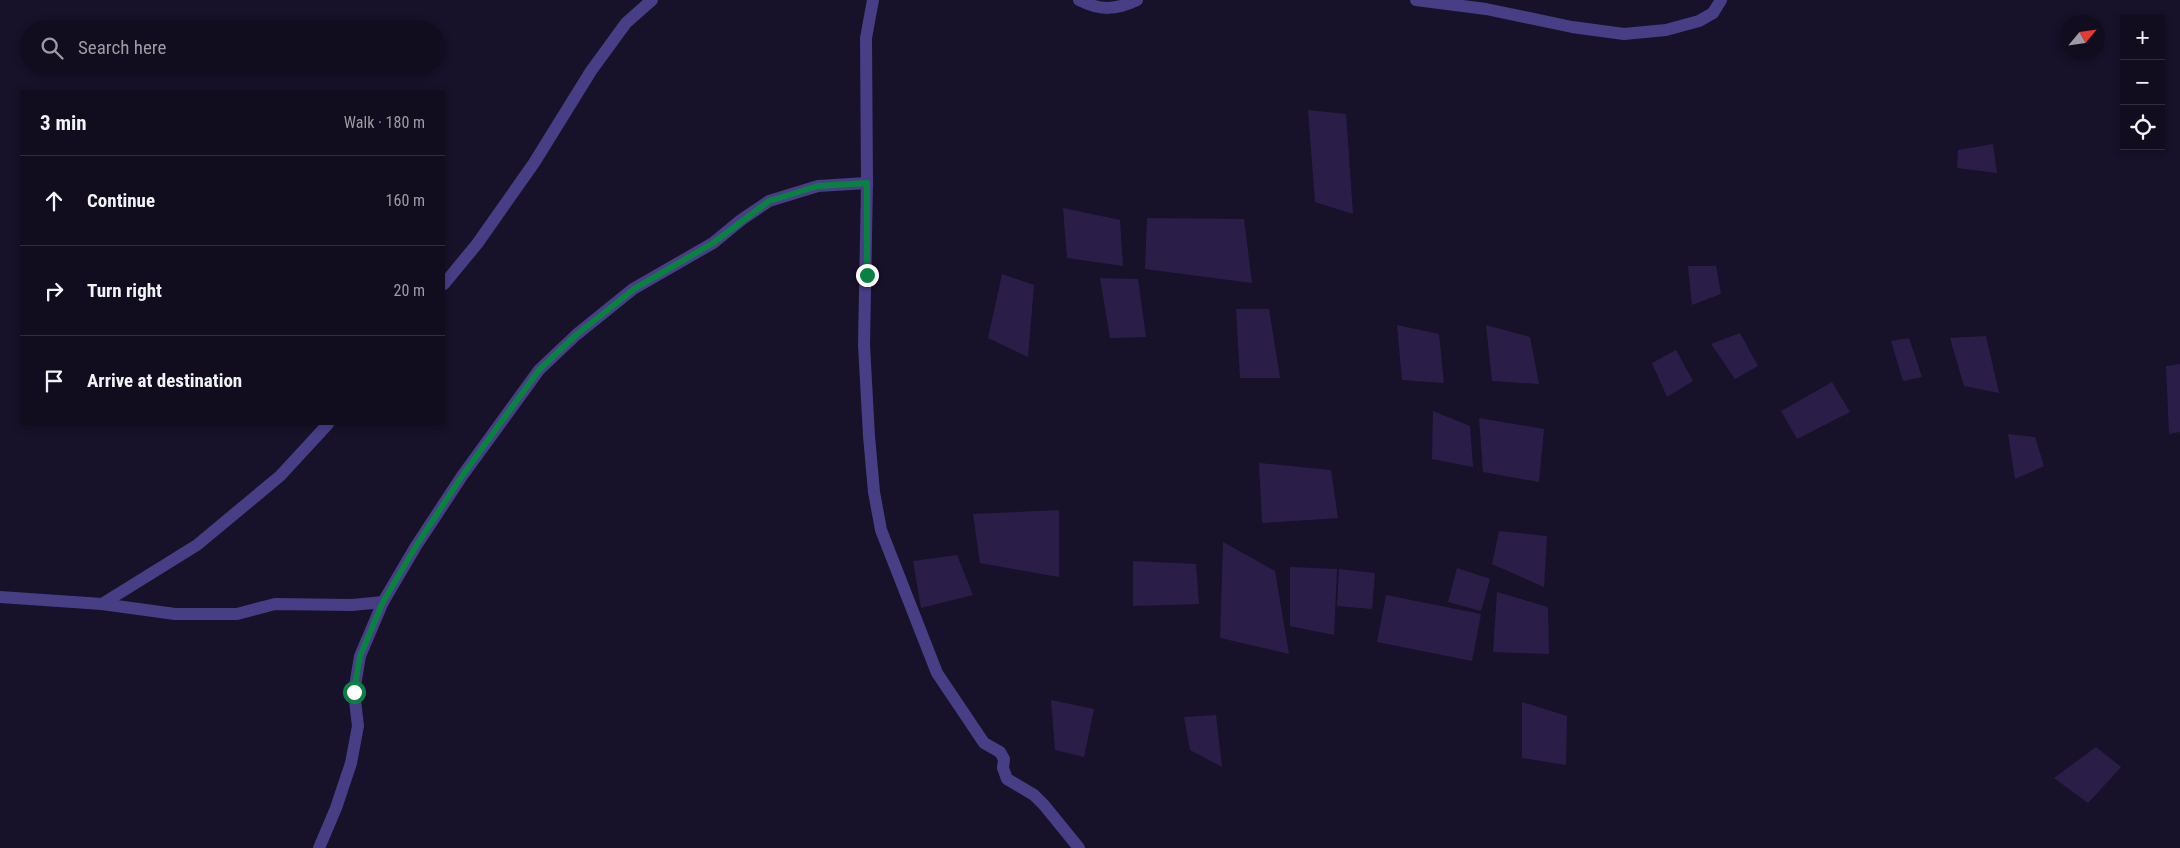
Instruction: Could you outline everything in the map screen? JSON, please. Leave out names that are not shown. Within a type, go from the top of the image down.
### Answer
[{"type":"street","points":[[445,283],[477,244],[534,163],[590,71],[626,23],[652,0]]},
{"type":"street","points":[[873,0],[866,38],[867,183],[864,345],[874,492],[881,530],[942,680],[984,743],[1000,752],[1004,759],[1003,768],[1007,779],[1034,795],[1079,848]]},
{"type":"street","points":[[1080,0],[1103,9],[1120,8],[1137,0]]},
{"type":"street","points":[[1416,0],[1486,9],[1572,27],[1624,34],[1666,30],[1699,21],[1713,13],[1721,0]]},
{"type":"street","points":[[319,848],[336,808],[350,763],[358,726],[354,692],[360,656],[383,602],[416,546],[467,468],[539,370],[576,335],[634,289],[713,243],[769,201],[818,186],[867,183]]},
{"type":"street","points":[[102,604],[196,545],[280,476],[327,425]]},
{"type":"street","points":[[0,597],[102,604],[175,614],[237,614],[275,604],[352,605],[383,602]]},
{"type":"building","points":[[1308,110],[1346,114],[1353,214],[1315,202]]},
{"type":"building","points":[[1993,144],[1997,173],[1957,168],[1958,150]]},
{"type":"building","points":[[1063,208],[1120,220],[1123,266],[1067,258]]},
{"type":"building","points":[[1147,218],[1244,219],[1252,283],[1145,269]]},
{"type":"building","points":[[1688,266],[1716,266],[1721,294],[1692,305]]},
{"type":"building","points":[[1002,274],[1034,285],[1028,357],[988,338]]},
{"type":"building","points":[[1100,278],[1138,279],[1146,337],[1110,338]]},
{"type":"building","points":[[1236,309],[1269,309],[1280,378],[1240,378]]},
{"type":"building","points":[[1397,325],[1439,334],[1444,383],[1402,380]]},
{"type":"building","points":[[1486,325],[1530,337],[1539,384],[1492,381]]},
{"type":"building","points":[[1740,333],[1758,366],[1735,379],[1711,344]]},
{"type":"building","points":[[1986,336],[1999,393],[1964,386],[1950,338]]},
{"type":"building","points":[[1909,338],[1922,377],[1903,381],[1891,341]]},
{"type":"building","points":[[1676,350],[1693,381],[1667,397],[1652,363]]},
{"type":"building","points":[[2180,364],[2180,432],[2169,434],[2166,366]]},
{"type":"building","points":[[1832,382],[1850,412],[1797,439],[1781,411]]},
{"type":"building","points":[[1433,411],[1470,426],[1473,467],[1432,459]]},
{"type":"building","points":[[1479,418],[1544,429],[1539,482],[1483,472]]},
{"type":"building","points":[[2008,434],[2035,437],[2044,466],[2015,479]]},
{"type":"building","points":[[1259,463],[1331,470],[1338,518],[1262,523]]},
{"type":"building","points":[[1059,510],[1059,577],[980,563],[973,514]]},
{"type":"building","points":[[1499,531],[1547,536],[1544,587],[1492,564]]},
{"type":"building","points":[[1223,542],[1275,571],[1289,654],[1220,638]]},
{"type":"building","points":[[957,555],[973,595],[921,608],[913,561]]},
{"type":"building","points":[[1133,561],[1196,564],[1199,604],[1133,606]]},
{"type":"building","points":[[1290,567],[1337,569],[1334,635],[1290,626]]},
{"type":"building","points":[[1457,568],[1490,579],[1481,611],[1448,602]]},
{"type":"building","points":[[1339,569],[1375,573],[1372,609],[1337,606]]},
{"type":"building","points":[[1497,592],[1548,607],[1549,654],[1493,652]]},
{"type":"building","points":[[1386,595],[1481,614],[1472,661],[1377,642]]},
{"type":"building","points":[[1051,700],[1094,709],[1084,757],[1055,750]]},
{"type":"building","points":[[1522,702],[1567,716],[1566,765],[1522,758]]},
{"type":"building","points":[[1216,715],[1222,767],[1190,750],[1184,717]]},
{"type":"building","points":[[2096,747],[2121,767],[2088,803],[2054,778]]},
{"type":"route","points":[[354,692],[360,656],[383,602],[416,546],[462,476],[539,370],[606,310],[634,289],[713,243],[741,220],[769,201],[818,186],[867,183],[867,275]]}]
